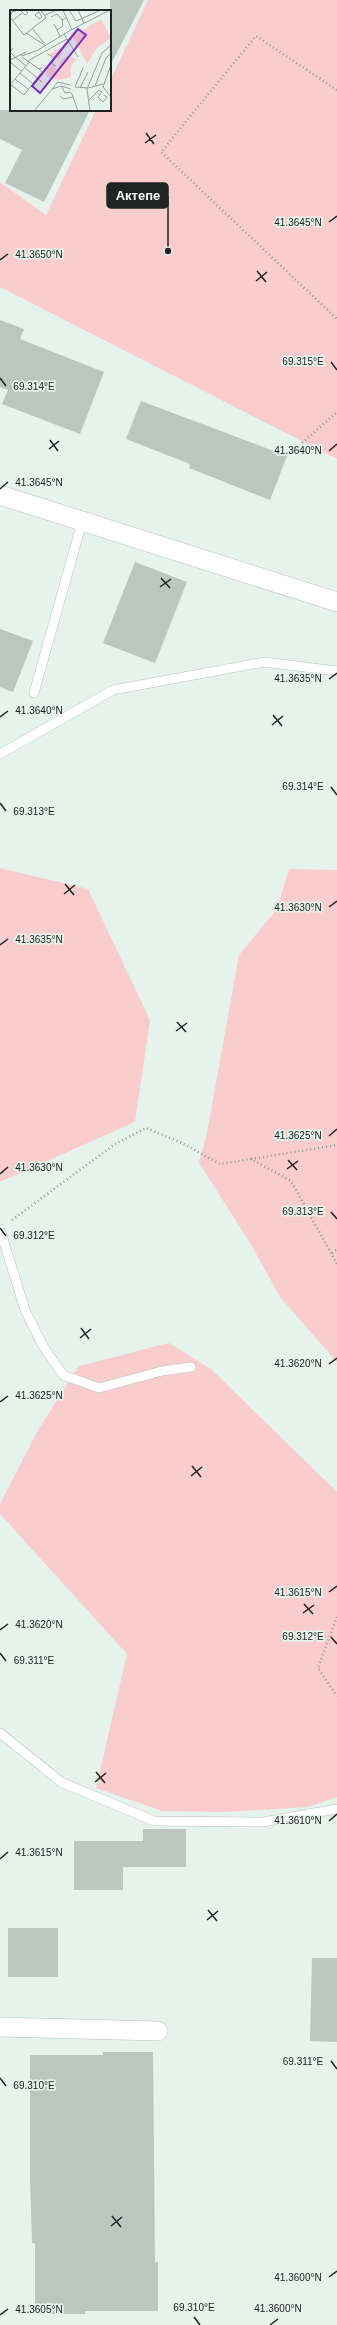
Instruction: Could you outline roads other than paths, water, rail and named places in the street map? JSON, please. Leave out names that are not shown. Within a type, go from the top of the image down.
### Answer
[{"type":"street","points":[[0,495],[337,602]]},
{"type":"street","points":[[0,2028],[158,2031]]},
{"type":"lane","points":[[34,692],[82,522]]},
{"type":"lane","points":[[0,754],[113,690],[264,662],[337,671]]},
{"type":"lane","points":[[3,1227],[25,1310],[43,1346],[63,1375],[99,1388],[162,1371],[191,1367]]},
{"type":"lane","points":[[0,1733],[61,1782],[154,1821],[263,1822],[337,1810]]},
{"type":"place","name":"Актепе","points":[[168,251]]}]
